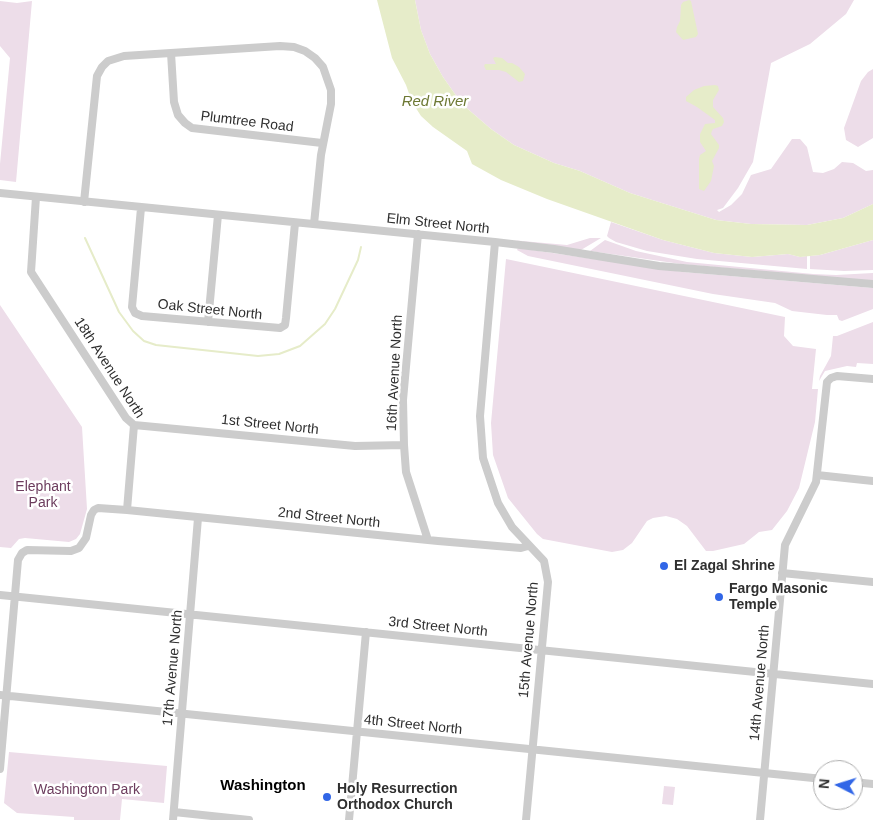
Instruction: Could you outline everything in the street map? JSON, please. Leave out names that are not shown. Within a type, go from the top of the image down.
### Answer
[{"type":"street","points":[[84,202],[97,76],[108,61],[116,57],[280,46],[294,47],[306,51],[323,67],[331,90],[331,104],[322,143],[314,224]]},
{"type":"street","name":"Plumtree Road","points":[[171,53],[174,102],[178,115],[192,128],[322,143]]},
{"type":"street","name":"Elm Street North","points":[[0,193],[495,242],[554,249],[659,266],[873,284]]},
{"type":"street","name":"18th Avenue North","points":[[36,198],[31,272],[126,418],[134,425],[127,510]]},
{"type":"street","name":"Oak Street North","points":[[141,208],[132,307],[135,313],[142,316],[276,329],[283,327],[286,318],[295,223]]},
{"type":"street","points":[[208,322],[218,216]]},
{"type":"street","name":"16th Avenue North","points":[[418,234],[403,400],[404,445],[406,472],[428,540]]},
{"type":"street","name":"15th Avenue North","points":[[495,242],[480,416],[483,458],[498,503],[512,527],[544,561],[548,582],[526,820]]},
{"type":"street","name":"14th Avenue North","points":[[760,820],[785,546],[816,482],[826,387],[830,378],[837,376],[873,379]]},
{"type":"street","name":"1st Street North","points":[[134,425],[355,446],[404,445]]},
{"type":"street","points":[[817,475],[873,481]]},
{"type":"street","points":[[0,769],[3,695],[16,596],[18,560],[22,553],[27,550],[71,551],[79,548],[86,538],[91,515],[94,510],[101,507],[127,510]]},
{"type":"street","name":"2nd Street North","points":[[127,510],[509,548],[528,546]]},
{"type":"street","name":"17th Avenue North","points":[[173,816],[198,518]]},
{"type":"street","points":[[782,573],[873,582]]},
{"type":"street","name":"3rd Street North","points":[[0,594],[873,684]]},
{"type":"street","points":[[349,820],[366,632]]},
{"type":"street","name":"4th Street North","points":[[3,695],[813,778]]},
{"type":"street","points":[[173,816],[249,820]]},
{"type":"green space","points":[[415,0],[854,0],[846,14],[810,44],[771,63],[753,162],[738,188],[723,208],[717,210],[719,212],[731,205],[742,194],[751,175],[771,169],[792,139],[800,139],[807,147],[813,172],[823,173],[834,169],[842,162],[853,163],[866,171],[873,170],[873,204],[843,218],[807,225],[751,224],[716,220],[630,193],[580,171],[554,163],[514,145],[491,129],[462,104],[430,54],[421,30]]},
{"type":"green space","points":[[0,1],[17,3],[32,1],[16,182],[0,180],[10,58],[0,46]]},
{"type":"green space","points":[[873,69],[873,138],[858,147],[846,140],[844,128],[861,81]]},
{"type":"green space","points":[[611,222],[663,240],[714,253],[752,257],[788,254],[800,257],[807,256],[807,269],[697,259],[647,251],[616,242],[609,238],[607,236]]},
{"type":"green space","points":[[590,238],[601,238],[581,250],[511,240],[567,245]]},
{"type":"green space","points":[[605,240],[636,251],[687,262],[813,274],[873,273],[873,281],[681,264],[590,251]]},
{"type":"green space","points":[[873,240],[873,270],[810,269],[810,256]]},
{"type":"green space","points":[[518,248],[683,272],[873,288],[873,309],[842,321],[839,320],[837,315],[792,311],[775,303],[713,294],[528,256],[517,250]]},
{"type":"green space","points":[[506,259],[785,317],[784,336],[793,346],[816,349],[812,389],[818,389],[815,422],[799,488],[787,511],[772,530],[759,532],[744,544],[713,551],[706,551],[687,526],[677,519],[666,516],[647,521],[632,543],[623,550],[612,552],[543,539],[537,534],[508,498],[493,455],[491,423]]},
{"type":"green space","name":"Elephant Park","points":[[0,305],[82,427],[87,509],[80,534],[76,539],[69,542],[25,538],[19,539],[11,548],[0,547]]},
{"type":"green space","points":[[873,322],[873,364],[857,363],[856,367],[847,366],[825,371],[819,381],[831,356],[833,336]]},
{"type":"green space","name":"Washington Park","points":[[9,752],[167,766],[164,803],[122,799],[120,820],[74,820],[74,817],[17,813],[4,803]]},
{"type":"green space","points":[[664,786],[675,787],[673,805],[662,804]]},
{"type":"water","name":"Red River","points":[[377,0],[415,0],[421,30],[430,54],[443,77],[462,104],[491,129],[514,145],[630,193],[716,220],[751,224],[807,225],[843,218],[873,204],[873,240],[820,255],[800,257],[788,254],[752,257],[714,253],[663,240],[547,199],[501,180],[472,164],[467,151],[421,116],[412,102],[406,85],[392,58]]},
{"type":"water","points":[[689,0],[691,1],[698,34],[696,37],[683,40],[676,32],[680,21],[681,5]]},
{"type":"water","points":[[493,58],[502,58],[508,63],[519,67],[525,74],[523,81],[519,82],[506,72],[486,70],[485,64],[496,64]]},
{"type":"water","points":[[704,86],[718,86],[719,90],[713,100],[713,107],[723,118],[724,122],[722,126],[713,129],[711,134],[719,148],[712,161],[714,166],[711,181],[704,191],[699,189],[699,159],[700,155],[706,151],[700,142],[700,134],[705,124],[715,123],[715,120],[686,101],[686,97],[694,90]]},
{"type":"waterway","points":[[85,238],[119,312],[133,331],[144,341],[156,345],[258,356],[279,354],[300,346],[325,324],[335,309],[358,260],[361,247]]},
{"type":"place","name":"El Zagal Shrine","points":[[664,566]]},
{"type":"place","name":"Fargo Masonic Temple","points":[[719,597]]},
{"type":"place","name":"Holy Resurrection Orthodox Church","points":[[327,797]]},
{"type":"district","name":"Washington","points":[[263,786]]}]
